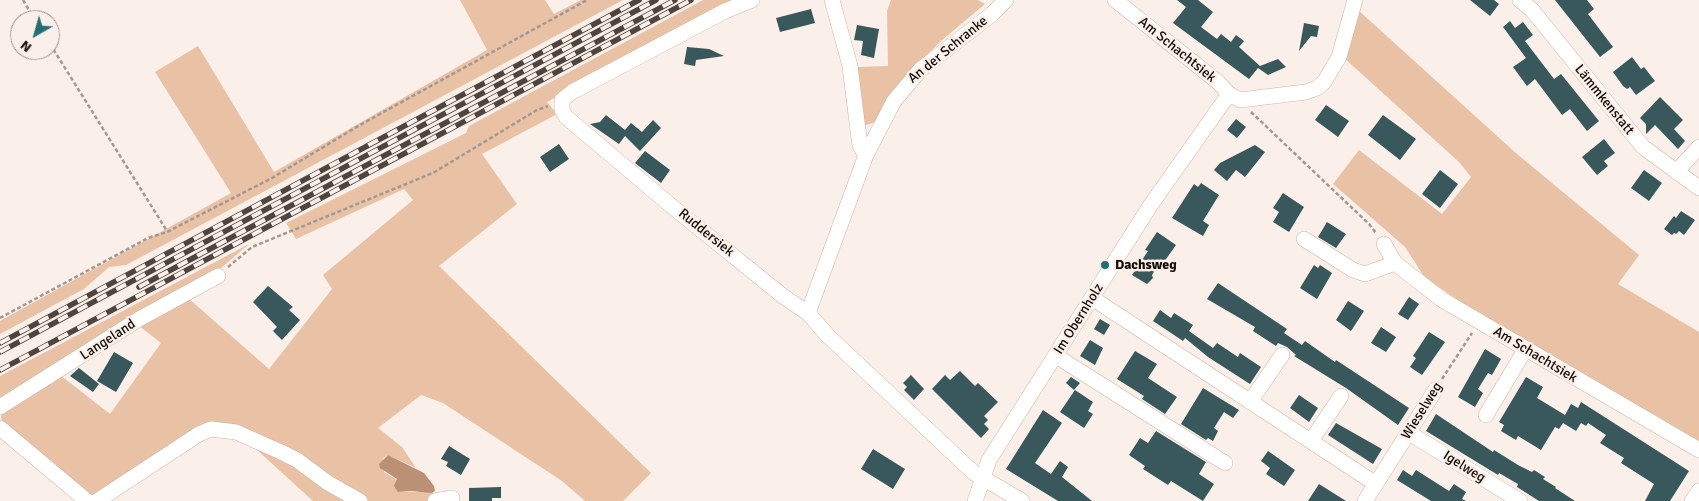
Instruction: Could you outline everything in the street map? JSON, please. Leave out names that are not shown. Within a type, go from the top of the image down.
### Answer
[{"type":"street","points":[[560,105],[562,100],[572,92],[725,11],[752,0]]},
{"type":"street","points":[[832,0],[850,66],[860,146],[866,155]]},
{"type":"street","name":"An der Schranke","points":[[808,313],[866,155],[894,101],[907,83],[1006,0]]},
{"type":"street","name":"Am Schachtsiek","points":[[1115,0],[1218,82],[1234,97]]},
{"type":"street","name":"Lämmkenstatt","points":[[1520,0],[1532,10],[1635,139],[1652,155],[1699,188]]},
{"type":"street","points":[[1234,97],[1306,92],[1317,88],[1332,72],[1339,57],[1354,3]]},
{"type":"street","name":"Im Obernholz","points":[[975,501],[981,478],[989,460],[1150,206],[1234,97]]},
{"type":"street","name":"Ruddersiek","points":[[560,105],[566,117],[580,129],[784,297],[808,313],[828,336],[981,478],[1022,501]]},
{"type":"street","points":[[1676,172],[1699,147]]},
{"type":"street","points":[[1304,239],[1353,270],[1365,274],[1395,263]]},
{"type":"street","name":"Am Schachtsiek","points":[[1384,244],[1395,263],[1441,299],[1525,350],[1699,450]]},
{"type":"street","name":"Langeland","points":[[0,407],[139,319],[218,276]]},
{"type":"street","points":[[1092,298],[1376,484]]},
{"type":"street","points":[[1486,415],[1525,350]]},
{"type":"street","points":[[1250,402],[1282,355]]},
{"type":"street","points":[[1056,356],[1225,463]]},
{"type":"street","name":"Wieselweg","points":[[1365,501],[1436,389]]},
{"type":"street","points":[[1311,441],[1341,396]]},
{"type":"street","points":[[0,428],[86,501]]},
{"type":"street","points":[[97,501],[183,444],[211,429],[236,432],[298,460],[328,483],[360,501]]},
{"type":"street","name":"Igelweg","points":[[1409,433],[1520,501]]},
{"type":"street","points":[[1692,501],[1699,491]]},
{"type":"street","points":[[435,501],[452,498]]},
{"type":"path","points":[[0,318],[148,238],[167,232],[272,178],[360,125],[587,0]]},
{"type":"path","points":[[60,60],[167,232]]},
{"type":"path","points":[[1234,97],[1369,224],[1384,244]]},
{"type":"path","points":[[218,276],[252,247],[433,173],[537,110],[560,105]]},
{"type":"path","name":"Wieselweg","points":[[1436,389],[1479,321]]},
{"type":"shaded area","points":[[460,0],[545,0],[554,14],[581,0],[623,0],[126,265],[109,267],[84,289],[0,334],[0,321],[231,193],[155,72],[198,46],[274,172],[487,50]]},
{"type":"shaded area","points":[[703,0],[734,0],[547,102],[557,114],[482,154],[517,204],[439,266],[651,473],[623,501],[585,501],[562,481],[443,403],[421,395],[378,428],[402,447],[416,468],[388,455],[383,458],[384,472],[397,480],[398,492],[433,492],[441,501],[313,501],[257,450],[216,422],[91,498],[3,424],[1,417],[3,410],[60,375],[110,414],[161,343],[138,325],[188,298],[269,369],[332,289],[323,275],[413,200],[404,189],[296,239],[286,223],[466,133],[469,126]]},
{"type":"shaded area","points":[[891,0],[978,0],[985,4],[941,41],[906,76],[876,122],[862,126],[856,67],[888,66],[887,11]]},
{"type":"shaded area","points":[[1358,10],[1517,154],[1639,255],[1618,284],[1699,332],[1699,443],[1487,319],[1425,278],[1405,247],[1333,184],[1359,150],[1442,214],[1471,177],[1459,162],[1343,57]]},
{"type":"shaded area","points":[[249,244],[220,269],[0,403],[0,376]]},
{"type":"shaded area","points":[[388,455],[424,473],[434,486],[435,491],[431,493],[398,492],[394,486],[397,479],[380,468],[379,464]]},
{"type":"building","points":[[1177,0],[1198,0],[1213,12],[1201,27],[1217,39],[1221,34],[1231,42],[1236,35],[1244,41],[1239,47],[1260,66],[1278,59],[1286,67],[1268,75],[1258,68],[1249,79],[1173,23],[1186,7]]},
{"type":"building","points":[[1470,0],[1494,0],[1499,4],[1490,16]]},
{"type":"building","points":[[1555,0],[1587,0],[1594,9],[1588,14],[1613,47],[1600,57]]},
{"type":"building","points":[[811,9],[815,23],[780,32],[776,18]]},
{"type":"building","points":[[1510,21],[1515,28],[1523,22],[1533,35],[1525,41],[1554,79],[1561,74],[1599,121],[1587,131],[1570,109],[1562,115],[1535,79],[1527,86],[1513,67],[1526,58],[1503,27]]},
{"type":"building","points":[[1304,23],[1319,26],[1317,37],[1311,36],[1299,51]]},
{"type":"building","points":[[857,25],[879,29],[874,58],[861,55],[863,41],[854,40]]},
{"type":"building","points":[[687,47],[709,49],[724,56],[696,60],[695,66],[684,64]]},
{"type":"building","points":[[1632,57],[1641,69],[1644,67],[1655,81],[1636,95],[1630,87],[1627,89],[1623,86],[1613,72]]},
{"type":"building","points":[[1660,97],[1683,120],[1674,129],[1685,141],[1678,149],[1655,125],[1646,134],[1646,124],[1640,118]]},
{"type":"building","points":[[1326,105],[1349,121],[1338,137],[1315,120]]},
{"type":"building","points":[[606,115],[625,130],[631,123],[642,132],[653,120],[661,128],[640,151],[625,136],[619,144],[590,124],[600,122]]},
{"type":"building","points":[[1383,115],[1416,139],[1400,160],[1368,135]]},
{"type":"building","points":[[1236,119],[1246,127],[1237,138],[1227,130]]},
{"type":"building","points":[[1604,139],[1615,153],[1604,161],[1608,166],[1597,175],[1582,157]]},
{"type":"building","points":[[559,144],[569,159],[550,172],[540,157]]},
{"type":"building","points":[[1255,145],[1265,152],[1245,177],[1236,170],[1227,181],[1214,170],[1220,163]]},
{"type":"building","points":[[645,151],[670,170],[661,183],[635,163]]},
{"type":"building","points":[[1440,170],[1458,184],[1440,208],[1422,194]]},
{"type":"building","points":[[1644,170],[1662,183],[1649,201],[1631,188]]},
{"type":"building","points":[[1201,183],[1219,195],[1203,221],[1209,225],[1203,236],[1172,218],[1194,184],[1198,187]]},
{"type":"building","points":[[1283,193],[1304,207],[1289,232],[1273,222],[1279,212],[1273,208]]},
{"type":"building","points":[[1681,211],[1695,220],[1684,235],[1679,231],[1672,235],[1664,229],[1674,216],[1676,218]]},
{"type":"building","points":[[1327,222],[1346,234],[1336,248],[1318,237]]},
{"type":"building","points":[[1157,232],[1176,245],[1164,262],[1161,260],[1152,275],[1153,278],[1147,284],[1132,275],[1137,268],[1136,264],[1140,263],[1148,251],[1145,250]]},
{"type":"building","points":[[1314,265],[1318,268],[1320,265],[1332,273],[1317,299],[1300,288]]},
{"type":"building","points":[[1218,283],[1287,329],[1284,333],[1302,345],[1305,341],[1409,408],[1398,425],[1346,388],[1294,356],[1296,355],[1287,347],[1278,343],[1276,346],[1253,331],[1255,327],[1207,299]]},
{"type":"building","points":[[268,286],[293,307],[289,310],[300,320],[282,340],[273,331],[277,327],[253,302]]},
{"type":"building","points":[[1409,297],[1419,304],[1408,320],[1398,314]]},
{"type":"building","points":[[1348,301],[1364,311],[1351,331],[1336,320]]},
{"type":"building","points":[[1160,310],[1171,318],[1174,313],[1193,325],[1189,331],[1213,348],[1217,343],[1238,357],[1240,353],[1261,367],[1250,384],[1208,357],[1185,338],[1183,341],[1153,321]]},
{"type":"building","points":[[1100,319],[1110,325],[1104,335],[1094,329]]},
{"type":"building","points":[[1381,327],[1396,337],[1386,352],[1371,343]]},
{"type":"building","points":[[1429,332],[1445,342],[1422,375],[1410,367],[1416,358],[1413,356]]},
{"type":"building","points":[[1090,340],[1103,348],[1095,365],[1080,356]]},
{"type":"building","points":[[1485,349],[1501,359],[1492,375],[1488,373],[1478,389],[1483,393],[1475,407],[1458,397]]},
{"type":"building","points":[[1135,351],[1157,364],[1148,378],[1177,397],[1165,414],[1142,399],[1144,396],[1117,379]]},
{"type":"building","points":[[114,352],[133,363],[116,392],[97,381]]},
{"type":"building","points":[[79,368],[99,384],[93,392],[70,376]]},
{"type":"building","points":[[960,371],[975,386],[978,383],[998,402],[984,416],[988,420],[984,424],[989,429],[981,438],[932,389],[945,375],[950,380]]},
{"type":"building","points":[[911,375],[924,389],[914,400],[904,390],[907,387],[903,383]]},
{"type":"building","points":[[1071,377],[1080,383],[1074,390],[1066,383]]},
{"type":"building","points":[[1526,377],[1543,387],[1537,398],[1565,415],[1571,404],[1578,408],[1581,402],[1689,471],[1670,501],[1645,501],[1654,484],[1621,463],[1624,458],[1600,443],[1606,435],[1588,423],[1586,426],[1581,423],[1576,431],[1563,423],[1559,429],[1555,427],[1541,450],[1518,436],[1516,440],[1501,431],[1504,425],[1499,422]]},
{"type":"building","points":[[1203,388],[1239,410],[1233,418],[1224,412],[1214,428],[1218,431],[1213,441],[1208,438],[1206,440],[1181,424]]},
{"type":"building","points":[[1075,390],[1093,402],[1088,411],[1093,414],[1084,428],[1060,412]]},
{"type":"building","points":[[1299,395],[1318,408],[1309,422],[1290,408]]},
{"type":"building","points":[[1043,410],[1062,423],[1035,463],[1051,474],[1060,461],[1068,467],[1062,477],[1092,501],[1058,501],[1006,469]]},
{"type":"building","points":[[1436,414],[1493,452],[1494,450],[1532,472],[1534,470],[1545,477],[1543,479],[1575,501],[1539,501],[1517,487],[1518,484],[1499,473],[1498,475],[1426,431]]},
{"type":"building","points":[[1336,423],[1382,449],[1373,464],[1328,435]]},
{"type":"building","points":[[1156,431],[1206,462],[1199,474],[1214,484],[1203,501],[1171,481],[1168,485],[1143,469],[1145,466],[1129,455],[1140,438],[1148,443]]},
{"type":"building","points":[[449,446],[470,459],[461,475],[446,466],[448,462],[441,459]]},
{"type":"building","points":[[873,449],[905,469],[893,489],[861,469]]},
{"type":"building","points":[[1268,451],[1295,470],[1284,486],[1266,474],[1270,468],[1261,461]]},
{"type":"building","points":[[1403,470],[1412,476],[1416,470],[1449,491],[1454,484],[1466,492],[1462,499],[1466,501],[1431,501],[1397,480]]},
{"type":"building","points":[[1319,484],[1346,501],[1308,501]]},
{"type":"building","points":[[501,487],[501,498],[492,498],[492,501],[469,501],[469,488]]},
{"type":"railway","points":[[0,343],[639,0]]},
{"type":"railway","points":[[0,352],[656,0]]},
{"type":"railway","points":[[139,287],[675,0]]},
{"type":"railway","points":[[0,370],[691,0]]},
{"type":"place","name":"Dachsweg","points":[[1105,265]]}]
